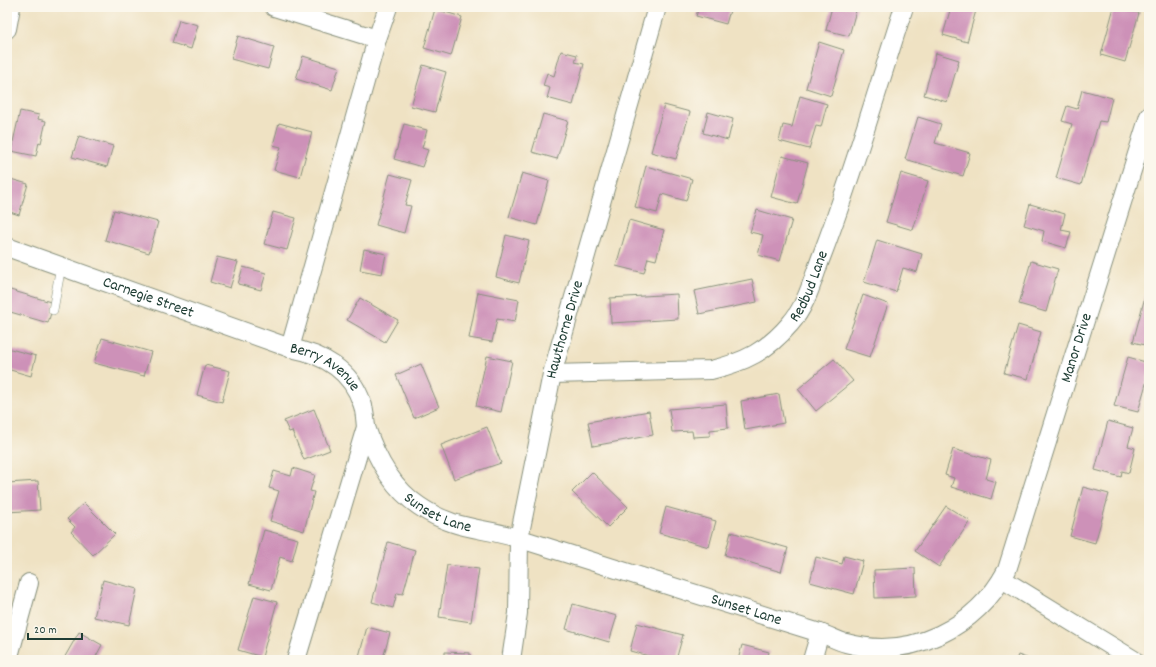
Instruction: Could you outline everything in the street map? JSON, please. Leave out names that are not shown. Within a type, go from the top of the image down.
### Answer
[{"type":"street","points":[[7,29],[11,7]]},
{"type":"street","points":[[274,7],[377,39]]},
{"type":"street","name":"Berry Avenue","points":[[296,660],[366,427],[362,403],[354,385],[343,371],[309,351],[290,348],[377,39],[388,7]]},
{"type":"street","name":"Hawthorne Drive","points":[[511,660],[518,614],[519,538],[552,374],[657,7]]},
{"type":"street","name":"Redbud Lane","points":[[552,374],[711,370],[735,364],[756,355],[775,342],[792,323],[803,305],[830,234],[904,7]]},
{"type":"street","name":"Manor Drive","points":[[1002,579],[1007,570],[1149,116]]},
{"type":"street","name":"Carnegie Street","points":[[7,247],[290,348]]},
{"type":"street","name":"Sunset Lane","points":[[366,427],[384,470],[400,490],[418,505],[438,517],[459,526],[519,538],[820,633],[846,643],[870,647],[897,647],[921,642],[942,634],[960,624],[979,609],[1002,579]]},
{"type":"street","points":[[1002,579],[1134,660]]},
{"type":"street","points":[[8,660],[29,583]]},
{"type":"street","points":[[812,660],[820,633]]},
{"type":"lane","points":[[53,310],[61,266]]},
{"type":"building","points":[[699,7],[731,7],[726,24],[696,16]]},
{"type":"building","points":[[832,7],[857,7],[849,36],[826,30]]},
{"type":"building","points":[[951,7],[977,7],[967,42],[943,35]]},
{"type":"building","points":[[1114,7],[1139,13],[1125,62],[1101,55]]},
{"type":"building","points":[[435,9],[462,17],[451,56],[424,48]]},
{"type":"building","points":[[179,20],[198,25],[191,49],[172,43]]},
{"type":"building","points":[[238,36],[274,47],[268,69],[231,59]]},
{"type":"building","points":[[819,42],[844,50],[831,96],[806,88]]},
{"type":"building","points":[[561,51],[577,55],[575,62],[584,64],[573,105],[547,98],[550,88],[543,86],[547,73],[554,76]]},
{"type":"building","points":[[936,53],[959,60],[947,102],[924,95]]},
{"type":"building","points":[[303,56],[339,67],[332,90],[296,79]]},
{"type":"building","points":[[423,65],[446,72],[435,112],[411,106]]},
{"type":"building","points":[[1082,90],[1112,98],[1106,122],[1099,121],[1081,185],[1056,178],[1072,124],[1062,121],[1067,106],[1077,109]]},
{"type":"building","points":[[800,96],[827,104],[821,127],[816,126],[809,149],[779,141],[783,125],[792,127]]},
{"type":"building","points":[[664,105],[690,112],[676,159],[651,152]]},
{"type":"building","points":[[20,111],[39,115],[38,119],[46,121],[41,143],[39,142],[36,156],[11,151]]},
{"type":"building","points":[[708,112],[733,119],[728,140],[703,133]]},
{"type":"building","points":[[543,114],[568,121],[557,159],[532,152]]},
{"type":"building","points":[[918,117],[941,124],[935,143],[970,153],[963,176],[905,159]]},
{"type":"building","points":[[279,123],[312,132],[300,177],[274,170],[281,147],[273,145]]},
{"type":"building","points":[[404,124],[427,130],[422,148],[428,150],[422,167],[394,159]]},
{"type":"building","points":[[79,136],[113,146],[107,167],[72,157]]},
{"type":"building","points":[[782,156],[808,163],[797,204],[771,197]]},
{"type":"building","points":[[646,166],[692,179],[686,201],[662,194],[657,213],[635,207]]},
{"type":"building","points":[[522,173],[549,181],[537,225],[509,217]]},
{"type":"building","points":[[901,173],[928,181],[913,230],[886,222]]},
{"type":"building","points":[[390,174],[412,180],[405,205],[411,206],[404,233],[376,225]]},
{"type":"building","points":[[7,178],[28,184],[19,215],[7,211]]},
{"type":"building","points":[[1030,204],[1065,214],[1061,230],[1071,232],[1066,248],[1042,241],[1044,231],[1024,225]]},
{"type":"building","points":[[114,210],[158,222],[149,253],[105,240]]},
{"type":"building","points":[[757,210],[792,220],[780,261],[758,255],[763,235],[750,232]]},
{"type":"building","points":[[273,212],[296,218],[287,250],[264,244]]},
{"type":"building","points":[[629,220],[664,230],[656,260],[648,258],[644,273],[616,266]]},
{"type":"building","points":[[506,235],[529,241],[519,283],[496,277]]},
{"type":"building","points":[[877,240],[922,254],[917,272],[903,268],[896,292],[864,282]]},
{"type":"building","points":[[364,249],[386,254],[382,274],[360,270]]},
{"type":"building","points":[[217,257],[238,262],[230,288],[210,282]]},
{"type":"building","points":[[1031,261],[1058,269],[1046,312],[1019,304]]},
{"type":"building","points":[[243,267],[266,273],[261,290],[238,284]]},
{"type":"building","points":[[752,279],[757,302],[699,314],[694,291]]},
{"type":"building","points":[[7,289],[54,303],[48,323],[7,311]]},
{"type":"building","points":[[478,292],[519,300],[515,322],[497,319],[492,342],[469,338]]},
{"type":"building","points":[[1146,293],[1149,293],[1149,346],[1133,342]]},
{"type":"building","points":[[677,294],[678,319],[611,323],[610,298]]},
{"type":"building","points":[[863,295],[888,304],[870,357],[844,349]]},
{"type":"building","points":[[360,298],[398,320],[385,342],[347,320]]},
{"type":"building","points":[[1018,325],[1041,332],[1028,379],[1004,373]]},
{"type":"building","points":[[102,338],[151,352],[144,376],[94,363]]},
{"type":"building","points":[[7,348],[36,356],[31,376],[7,369]]},
{"type":"building","points":[[487,356],[512,361],[501,412],[476,406]]},
{"type":"building","points":[[1128,357],[1149,363],[1149,373],[1138,412],[1114,406]]},
{"type":"building","points":[[834,359],[853,381],[816,411],[798,389]]},
{"type":"building","points":[[421,364],[439,407],[414,418],[396,375]]},
{"type":"building","points":[[205,365],[230,371],[222,402],[197,395]]},
{"type":"building","points":[[779,394],[784,423],[745,430],[741,401]]},
{"type":"building","points":[[726,404],[728,428],[710,430],[710,436],[693,437],[692,431],[672,432],[669,409]]},
{"type":"building","points":[[314,409],[330,450],[304,460],[292,431],[289,432],[284,421]]},
{"type":"building","points":[[649,411],[653,435],[593,446],[588,422]]},
{"type":"building","points":[[1108,421],[1133,428],[1128,446],[1135,448],[1129,473],[1122,471],[1121,477],[1095,470]]},
{"type":"building","points":[[487,427],[501,463],[454,479],[441,445]]},
{"type":"building","points":[[953,449],[991,460],[986,479],[996,482],[991,499],[951,487],[954,478],[945,475]]},
{"type":"building","points":[[293,468],[315,475],[310,491],[314,492],[304,531],[270,521],[279,491],[269,488],[274,471],[291,476]]},
{"type":"building","points":[[592,472],[628,507],[608,527],[572,492]]},
{"type":"building","points":[[38,481],[40,510],[7,512],[7,483]]},
{"type":"building","points":[[1083,487],[1109,494],[1095,543],[1070,536]]},
{"type":"building","points":[[84,503],[115,534],[93,555],[71,532],[75,527],[67,519]]},
{"type":"building","points":[[946,506],[970,521],[939,567],[915,551]]},
{"type":"building","points":[[666,507],[716,521],[709,547],[659,533]]},
{"type":"building","points":[[264,530],[298,539],[292,561],[280,557],[271,590],[249,584]]},
{"type":"building","points":[[731,532],[788,548],[781,572],[725,555]]},
{"type":"building","points":[[388,542],[415,550],[403,594],[397,593],[393,608],[372,602]]},
{"type":"building","points":[[844,556],[863,561],[854,594],[810,582],[816,557],[842,564]]},
{"type":"building","points":[[447,565],[479,569],[471,622],[439,617]]},
{"type":"building","points":[[915,568],[916,596],[875,598],[874,570]]},
{"type":"building","points":[[103,580],[137,589],[129,625],[94,617]]},
{"type":"building","points":[[254,596],[277,602],[262,657],[238,650]]},
{"type":"building","points":[[573,604],[617,616],[609,642],[566,629]]},
{"type":"building","points":[[637,623],[683,635],[676,660],[664,660],[630,651]]},
{"type":"building","points":[[367,627],[390,633],[383,658],[389,660],[358,660]]},
{"type":"building","points":[[79,632],[102,645],[94,660],[63,660]]},
{"type":"building","points":[[742,645],[769,652],[767,660],[738,660]]},
{"type":"building","points":[[445,652],[470,653],[470,660],[445,660]]},
{"type":"building","points":[[1018,655],[1032,660],[1016,660]]}]
